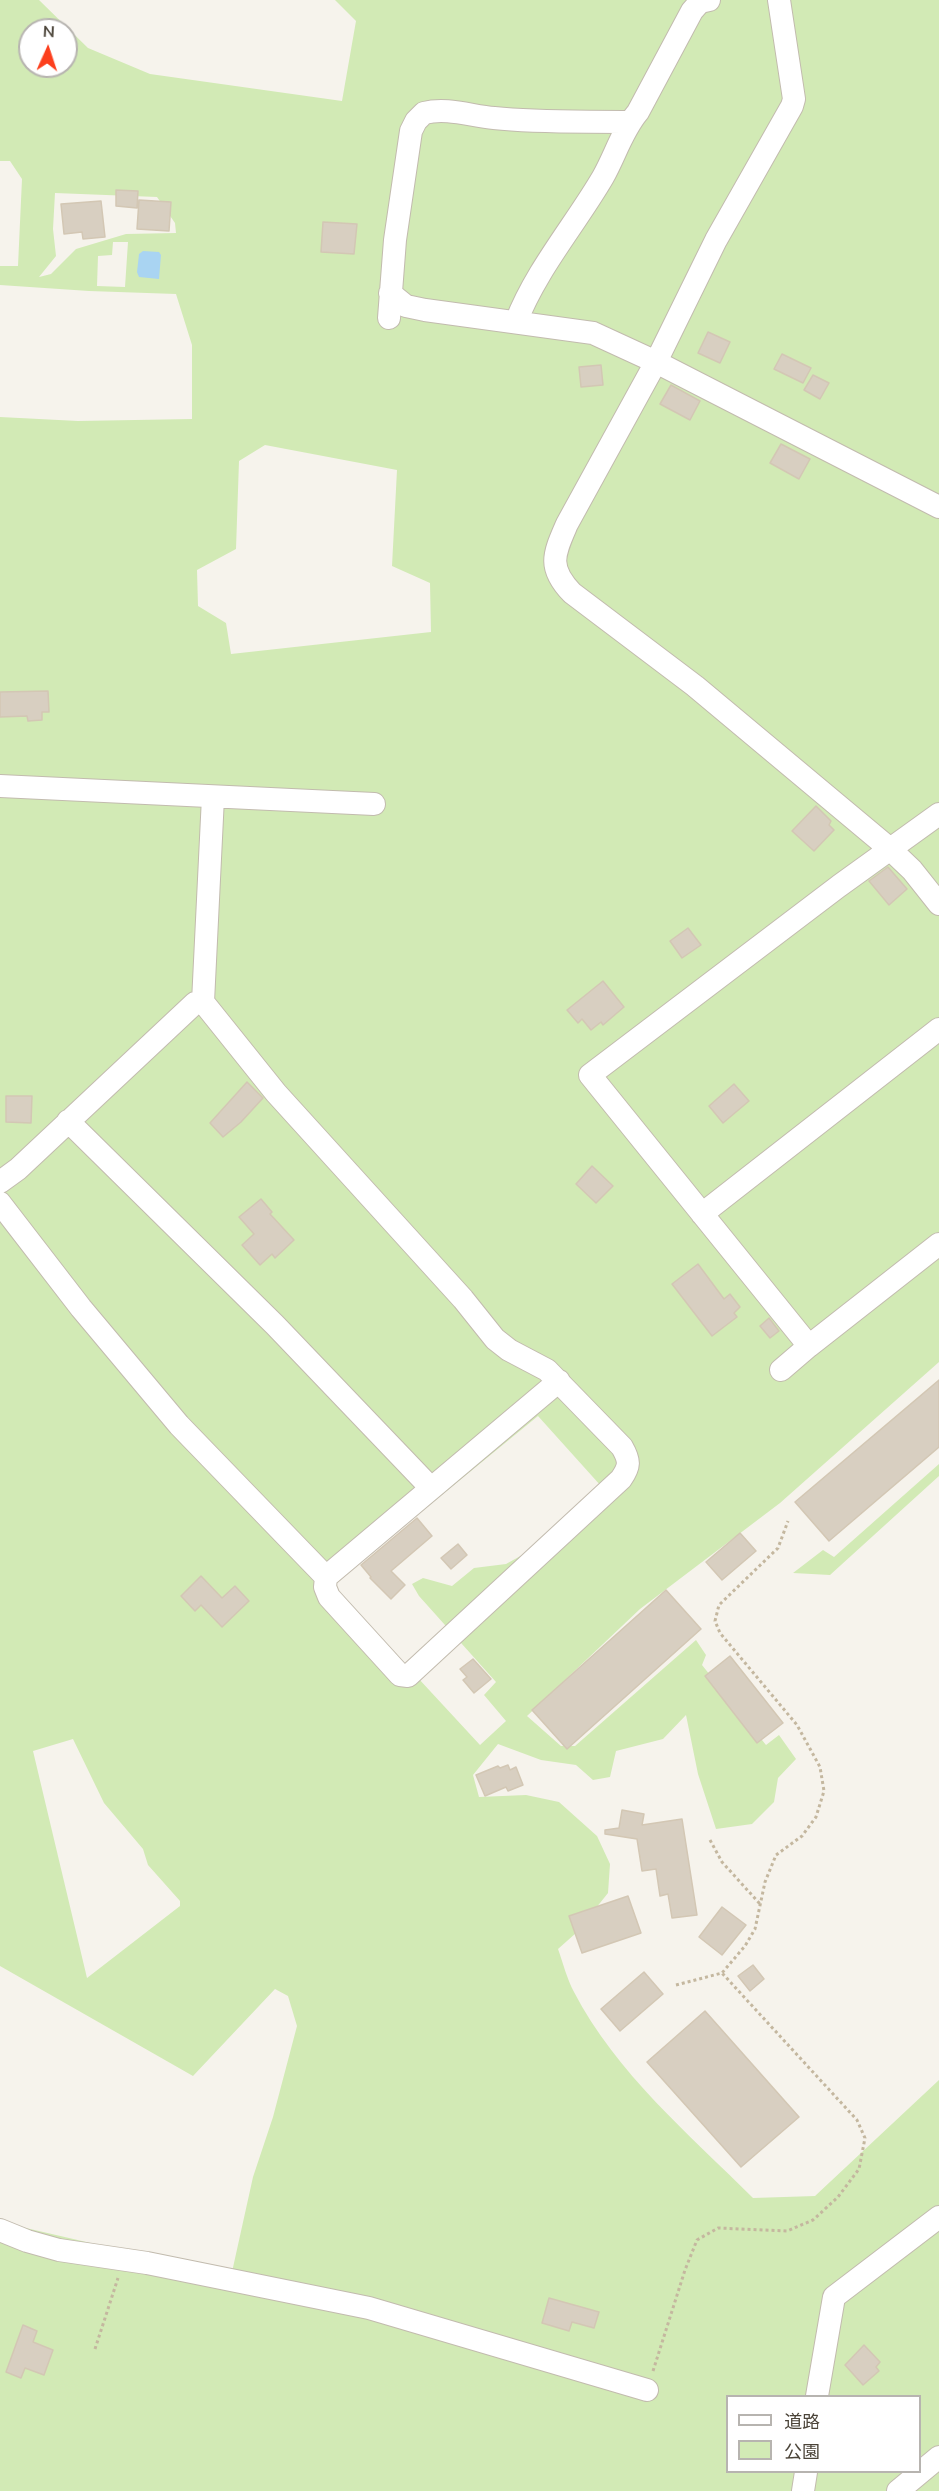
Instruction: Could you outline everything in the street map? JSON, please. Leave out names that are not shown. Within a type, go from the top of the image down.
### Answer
[{"type":"lane","points":[[516,322],[526,296],[604,175],[630,122],[638,112],[692,11],[700,2],[709,0]]},
{"type":"lane","points":[[779,0],[794,99],[792,106],[716,240],[656,362],[567,524],[555,553],[555,567],[562,582],[572,593],[695,686],[890,849],[912,870],[939,904]]},
{"type":"lane","points":[[389,318],[395,240],[411,131],[424,113],[448,111],[495,118],[630,122]]},
{"type":"lane","points":[[390,293],[406,306],[593,333],[656,362],[939,507]]},
{"type":"lane","points":[[0,786],[374,804]]},
{"type":"lane","points":[[213,797],[203,1002],[276,1093],[463,1299],[495,1340],[547,1370],[559,1381],[622,1447],[629,1459],[628,1468],[621,1479],[408,1676],[400,1675],[329,1597],[325,1587],[326,1577],[430,1487],[559,1381]]},
{"type":"lane","points":[[809,1346],[590,1075],[939,814]]},
{"type":"lane","points":[[0,1182],[18,1169],[195,1004],[203,1002]]},
{"type":"lane","points":[[702,1214],[939,1029]]},
{"type":"lane","points":[[68,1122],[275,1325],[430,1487]]},
{"type":"lane","points":[[0,1203],[81,1308],[179,1425],[326,1577]]},
{"type":"lane","points":[[781,1370],[939,1244]]},
{"type":"lane","points":[[817,2395],[834,2297],[939,2217]]},
{"type":"lane","points":[[0,2230],[59,2250],[124,2259],[369,2308],[647,2390]]},
{"type":"lane","points":[[921,2472],[939,2457]]},
{"type":"lane","points":[[803,2491],[806,2473]]},
{"type":"lane","points":[[898,2491],[920,2473]]},
{"type":"path","points":[[676,1985],[722,1973],[745,1946],[754,1929],[765,1882],[776,1855],[802,1836],[816,1817],[824,1791],[820,1767],[797,1725],[720,1634],[715,1621],[719,1605],[778,1548],[788,1521]]},
{"type":"path","points":[[710,1840],[722,1862],[760,1904]]},
{"type":"path","points":[[647,2390],[685,2270],[697,2240],[718,2228],[787,2231],[813,2220],[838,2197],[859,2169],[865,2138],[857,2120],[722,1973]]},
{"type":"path","points":[[95,2349],[124,2259]]},
{"type":"green space","points":[[0,0],[39,0],[57,18],[18,18],[18,78],[78,78],[78,38],[88,48],[150,74],[342,101],[356,21],[335,0],[939,0],[939,1362],[780,1503],[640,1609],[527,1716],[561,1746],[575,1746],[696,1640],[706,1655],[702,1665],[766,1745],[779,1735],[796,1759],[778,1778],[774,1802],[752,1824],[716,1829],[698,1774],[686,1715],[663,1739],[616,1751],[610,1777],[593,1780],[576,1765],[541,1760],[498,1744],[473,1775],[479,1797],[526,1795],[559,1802],[597,1836],[610,1864],[608,1893],[576,1933],[558,1949],[569,1982],[591,2021],[632,2076],[679,2126],[753,2198],[815,2196],[939,2080],[939,2491],[0,2491],[0,2222],[138,2254],[232,2272],[253,2177],[273,2117],[297,2026],[288,1996],[275,1989],[193,2076],[0,1966],[0,417],[78,421],[192,419],[192,345],[176,294],[0,285],[0,266],[18,266],[22,179],[10,161],[0,161]],"holes":[[[55,193],[157,197],[175,223],[176,233],[126,234],[76,249],[51,274],[39,277],[56,256],[53,229]],[[113,242],[128,242],[125,287],[97,286],[98,256],[112,255]],[[265,445],[397,470],[392,566],[430,583],[431,632],[231,654],[226,623],[198,606],[197,570],[236,549],[239,461]],[[538,1416],[601,1486],[535,1548],[506,1564],[474,1568],[452,1586],[423,1578],[412,1584],[419,1596],[496,1682],[484,1695],[506,1721],[480,1745],[332,1585]],[[73,1739],[104,1803],[143,1849],[148,1865],[180,1901],[180,1906],[87,1978],[33,1751]]]},
{"type":"green space","points":[[939,1464],[939,1476],[830,1575],[793,1573],[823,1550],[834,1557]]},
{"type":"water","points":[[143,251],[159,252],[161,255],[159,279],[139,277],[137,272],[139,254]]},
{"type":"building","points":[[116,190],[138,191],[137,208],[116,206]]},
{"type":"building","points":[[139,200],[171,202],[169,231],[137,229]]},
{"type":"building","points":[[101,201],[105,237],[83,239],[82,232],[64,234],[61,204]]},
{"type":"building","points":[[323,222],[357,224],[354,254],[321,252]]},
{"type":"building","points":[[708,332],[730,342],[720,363],[698,353]]},
{"type":"building","points":[[782,354],[811,368],[803,383],[774,369]]},
{"type":"building","points":[[601,365],[603,385],[581,387],[579,367]]},
{"type":"building","points":[[813,375],[829,383],[820,399],[804,390]]},
{"type":"building","points":[[671,385],[700,401],[690,420],[660,404]]},
{"type":"building","points":[[781,444],[810,459],[799,479],[770,463]]},
{"type":"building","points":[[48,691],[49,712],[42,712],[42,720],[28,721],[27,716],[0,717],[0,692]]},
{"type":"building","points":[[816,806],[831,821],[829,825],[834,830],[814,851],[792,831]]},
{"type":"building","points":[[888,867],[907,889],[889,905],[869,881]]},
{"type":"building","points":[[688,928],[701,945],[682,958],[670,941]]},
{"type":"building","points":[[603,981],[624,1007],[603,1025],[601,1022],[591,1030],[582,1019],[578,1023],[567,1010]]},
{"type":"building","points":[[247,1082],[263,1098],[241,1122],[223,1137],[210,1123]]},
{"type":"building","points":[[734,1084],[749,1101],[723,1123],[709,1106]]},
{"type":"building","points":[[6,1096],[32,1096],[31,1123],[6,1122]]},
{"type":"building","points":[[592,1166],[613,1186],[596,1203],[576,1184]]},
{"type":"building","points":[[261,1199],[272,1212],[270,1214],[294,1240],[275,1258],[272,1254],[260,1265],[242,1245],[254,1234],[239,1217]]},
{"type":"building","points":[[698,1264],[724,1299],[730,1294],[740,1307],[734,1313],[737,1317],[712,1336],[672,1284]]},
{"type":"building","points":[[769,1318],[779,1331],[770,1338],[760,1326]]},
{"type":"building","points":[[939,1380],[939,1447],[829,1541],[795,1502]]},
{"type":"building","points":[[417,1518],[432,1536],[391,1571],[405,1585],[391,1599],[370,1578],[361,1565]]},
{"type":"building","points":[[740,1533],[756,1551],[722,1580],[706,1562]]},
{"type":"building","points":[[458,1544],[467,1555],[451,1569],[441,1558]]},
{"type":"building","points":[[201,1576],[222,1598],[235,1586],[249,1601],[222,1627],[201,1605],[195,1611],[181,1596]]},
{"type":"building","points":[[666,1590],[701,1629],[567,1749],[532,1710]]},
{"type":"building","points":[[730,1656],[783,1723],[757,1743],[705,1676]]},
{"type":"building","points":[[473,1659],[491,1679],[474,1693],[463,1680],[467,1677],[460,1669]]},
{"type":"building","points":[[508,1765],[510,1770],[516,1767],[523,1785],[508,1791],[506,1787],[485,1796],[476,1775],[498,1766],[500,1768]]},
{"type":"building","points":[[622,1810],[644,1814],[642,1825],[682,1819],[697,1915],[672,1918],[668,1894],[660,1896],[656,1869],[642,1871],[637,1839],[605,1834],[605,1830],[619,1828]]},
{"type":"building","points":[[628,1896],[641,1933],[582,1953],[569,1916]]},
{"type":"building","points":[[722,1907],[746,1925],[722,1955],[699,1937]]},
{"type":"building","points":[[753,1965],[764,1979],[750,1991],[738,1976]]},
{"type":"building","points":[[644,1972],[663,1994],[620,2031],[601,2009]]},
{"type":"building","points":[[705,2011],[799,2117],[741,2167],[647,2062]]},
{"type":"building","points":[[549,2298],[599,2312],[594,2328],[572,2322],[569,2331],[542,2323]]},
{"type":"building","points":[[23,2325],[37,2331],[33,2342],[53,2350],[44,2375],[25,2368],[21,2378],[6,2372]]},
{"type":"building","points":[[864,2345],[880,2362],[876,2367],[879,2371],[863,2385],[845,2365]]}]
